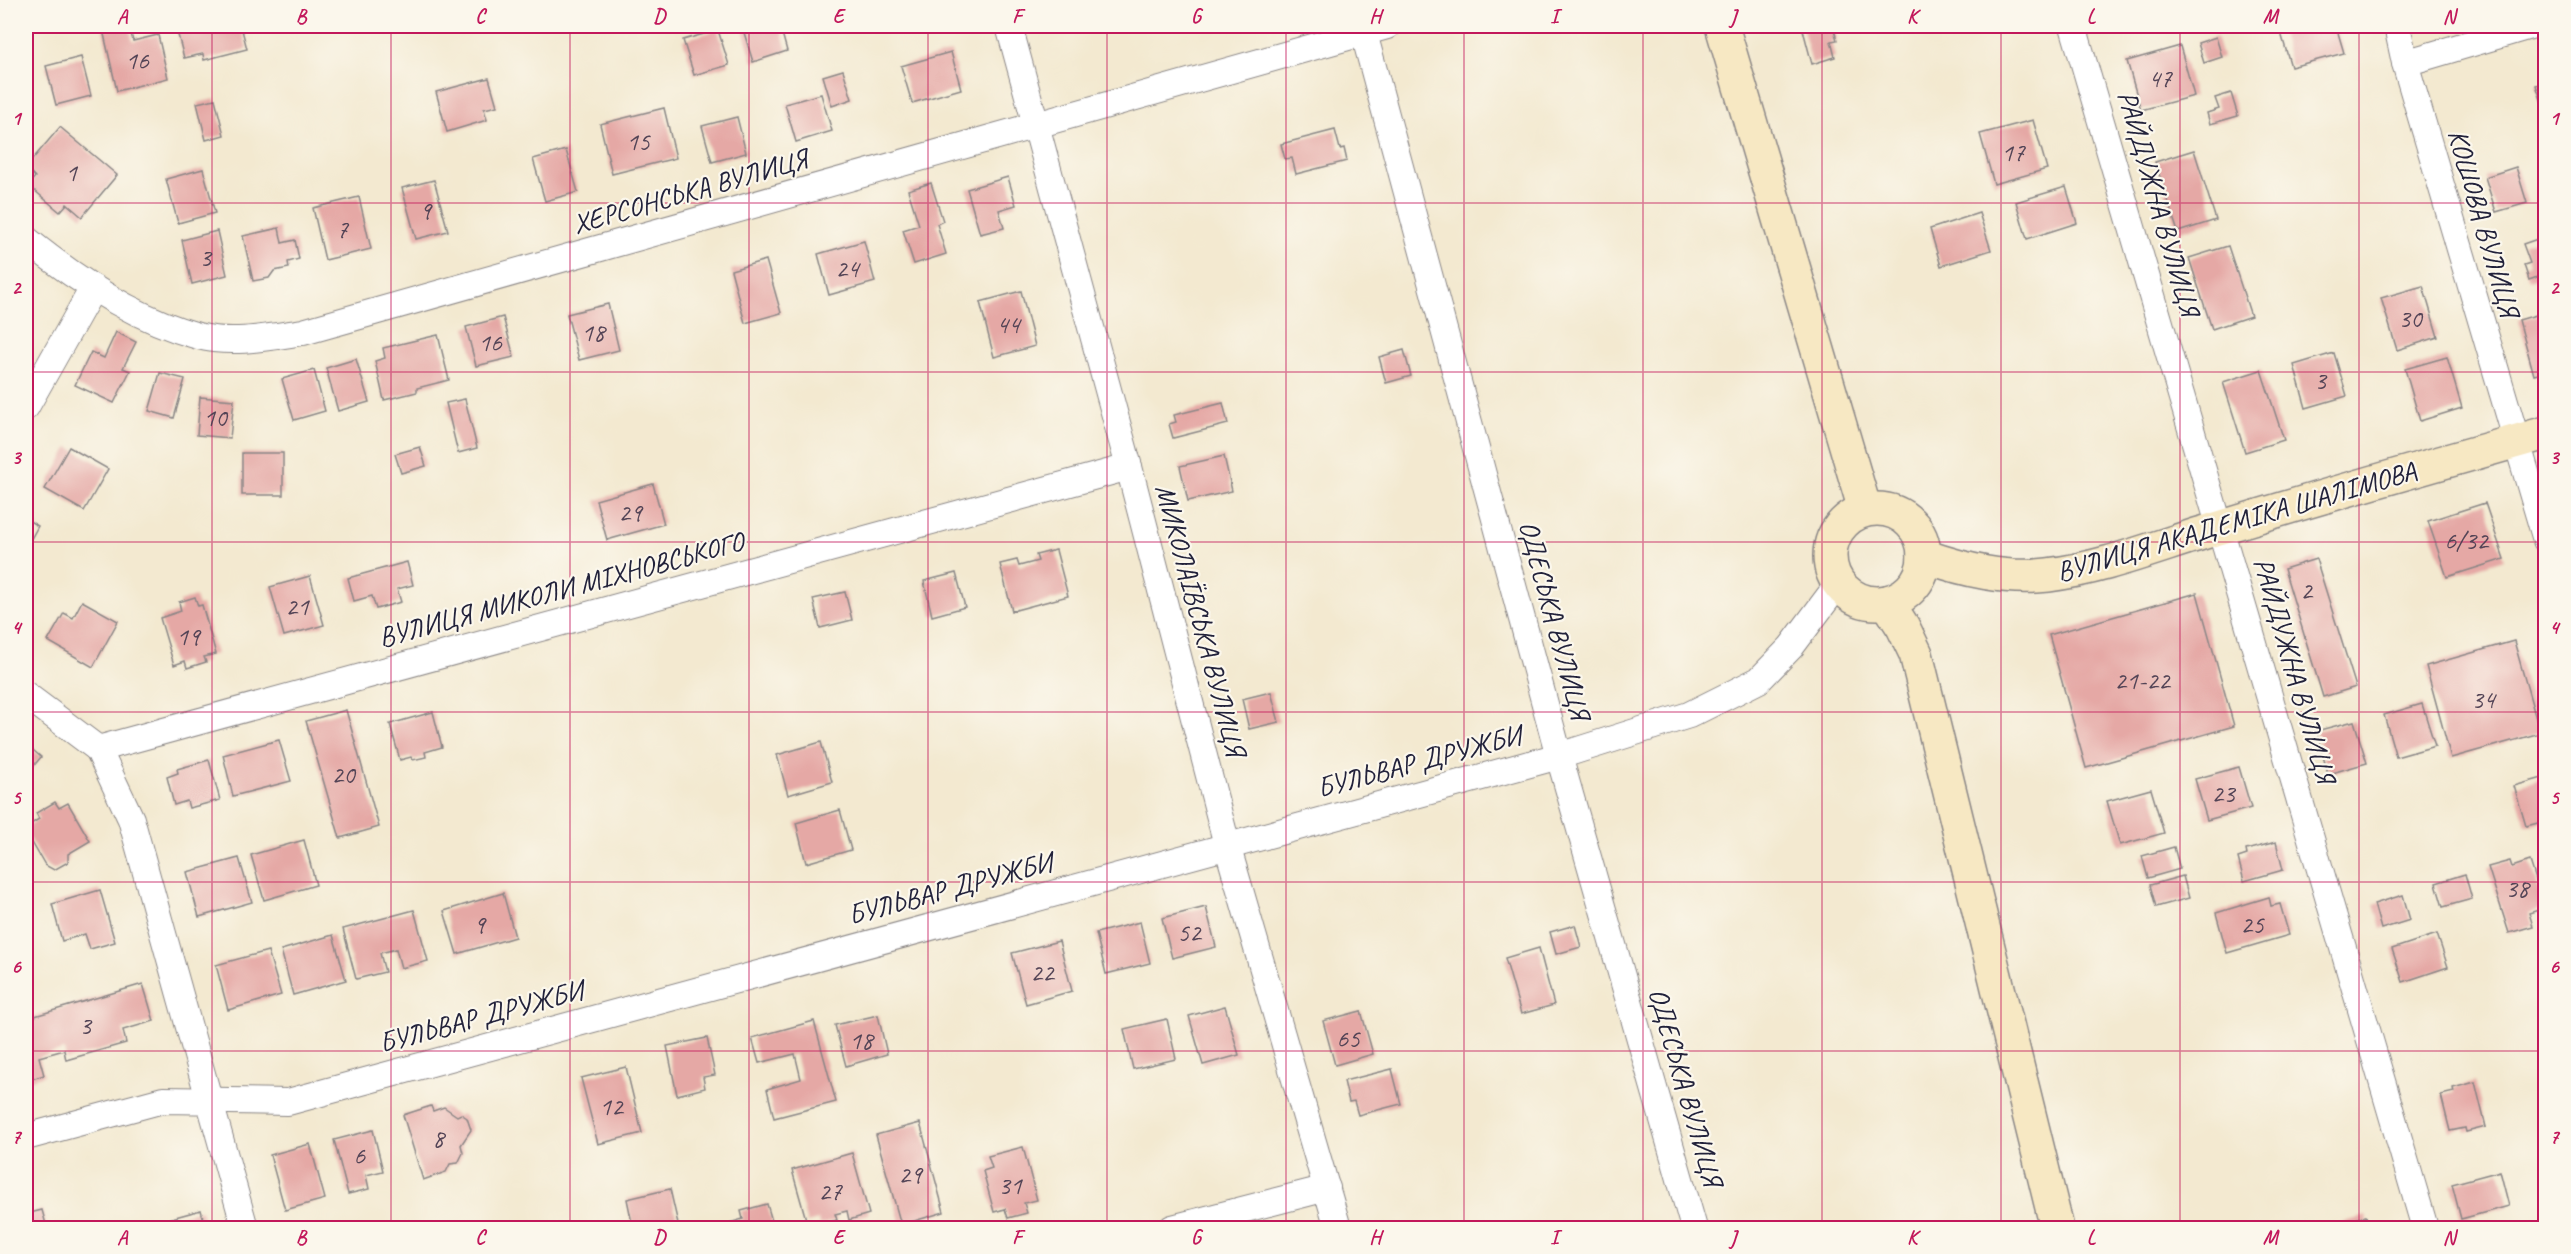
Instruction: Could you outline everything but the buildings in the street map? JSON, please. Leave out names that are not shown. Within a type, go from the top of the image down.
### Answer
[{"type":"main road","points":[[1722,26],[1865,510]]},
{"type":"main road","name":"ВУЛИЦЯ АКАДЕМІКА ШАЛІМОВА","points":[[1924,556],[1968,570],[2008,576],[2047,575],[2083,570],[2220,527],[2530,437]]},
{"type":"main road","points":[[1874,508],[1890,510],[1903,516],[1914,526],[1922,540],[1924,556],[1922,571],[1914,586],[1902,596],[1887,602],[1870,603],[1855,598],[1839,583],[1833,575],[1830,560],[1831,545],[1837,531],[1847,519],[1874,508]]},
{"type":"main road","points":[[1887,602],[1916,654],[2057,1228]]},
{"type":"street","name":"МИКОЛАЇВСЬКА ВУЛИЦЯ","points":[[1009,26],[1129,467],[1227,845],[1338,1228]]},
{"type":"street","name":"РАЙДУЖНА ВУЛИЦЯ","points":[[2073,26],[2425,1228]]},
{"type":"street","name":"КОШОВА ВУЛИЦЯ","points":[[2397,26],[2405,63],[2530,437],[2546,540]]},
{"type":"street","points":[[2405,63],[2530,26]]},
{"type":"street","name":"ХЕРСОНСЬКА ВУЛИЦЯ","points":[[26,238],[93,288],[148,317],[199,336],[251,340],[303,332],[1037,126],[1371,28]]},
{"type":"street","name":"ОДЕСЬКА ВУЛИЦЯ","points":[[1371,28],[1559,756],[1694,1228]]},
{"type":"street","points":[[26,407],[93,288]]},
{"type":"street","name":"ВУЛИЦЯ МИКОЛИ МІХНОВСЬКОГО","points":[[98,749],[1129,467]]},
{"type":"street","name":"БУЛЬВАР ДРУЖБИ","points":[[26,1137],[163,1100],[288,1102],[1559,756],[1689,715],[1759,680],[1791,647],[1839,583]]},
{"type":"street","points":[[26,694],[98,749],[131,819],[245,1228]]},
{"type":"street","points":[[1172,1228],[1327,1188]]}]
